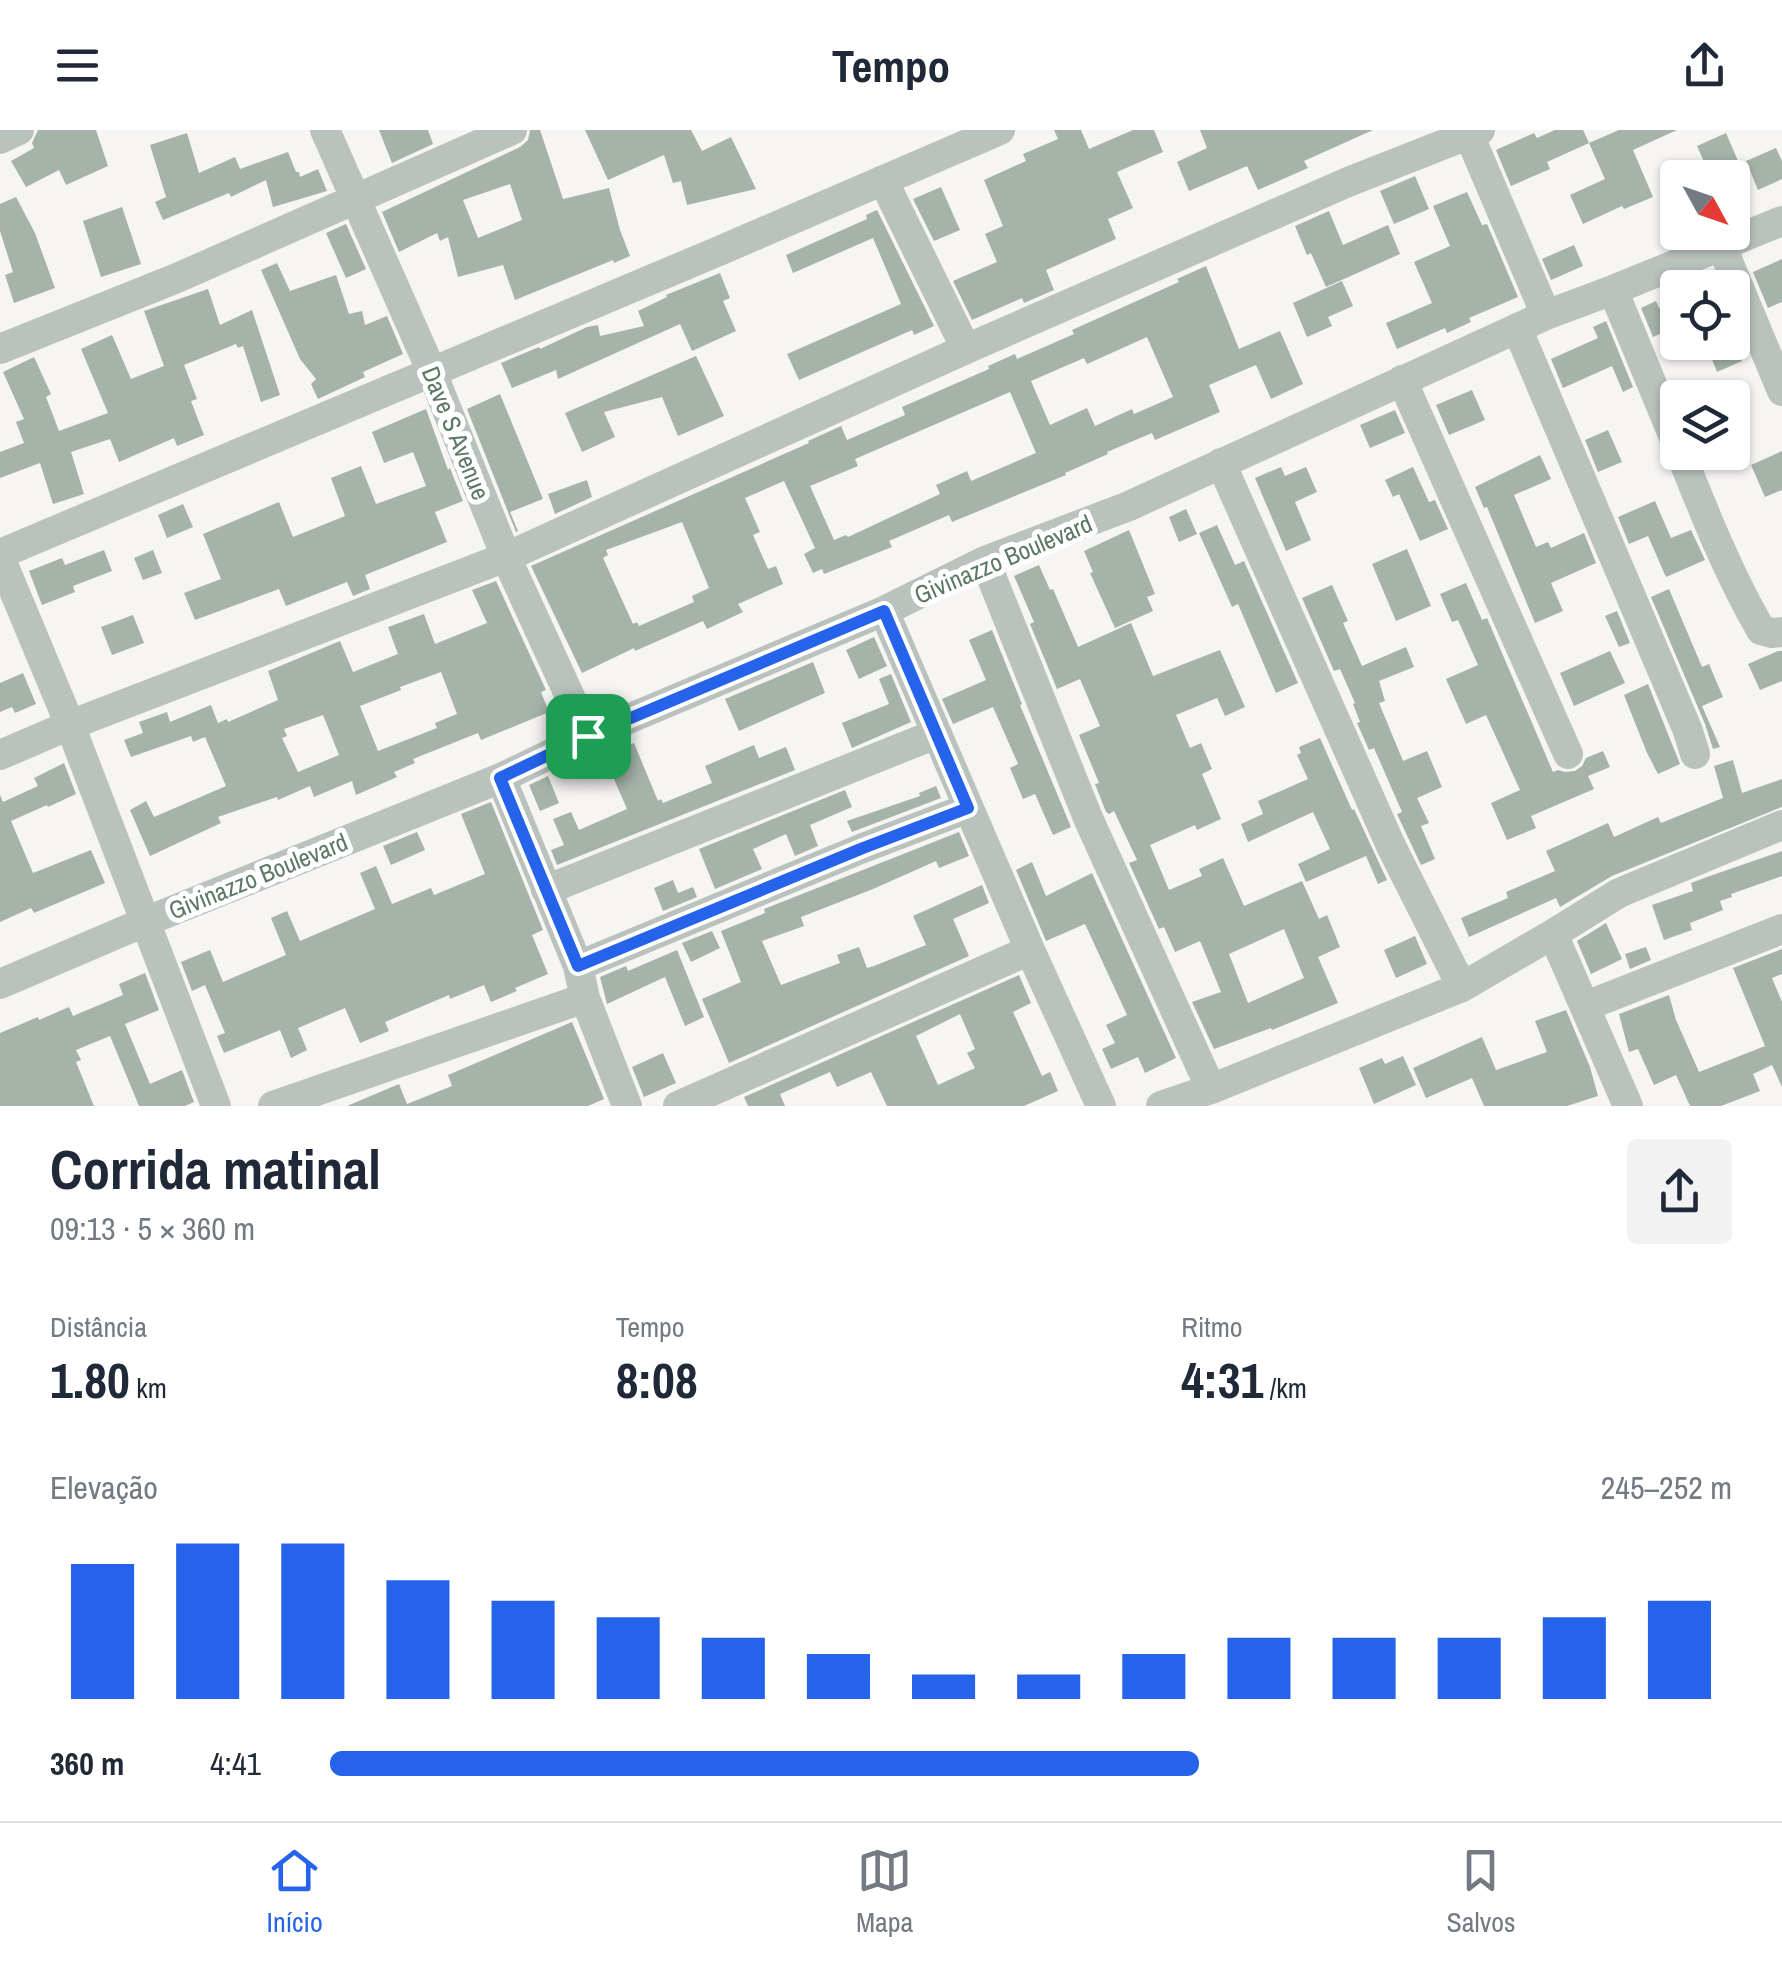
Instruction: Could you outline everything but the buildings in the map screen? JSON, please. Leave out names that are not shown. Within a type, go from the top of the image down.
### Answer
[{"type":"street","points":[[0,139],[19,130]]},
{"type":"street","name":"Dave S Avenue","points":[[324,130],[431,370],[506,557],[588,736]]},
{"type":"street","points":[[0,349],[176,278],[512,130]]},
{"type":"street","points":[[216,1106],[147,921],[0,556],[1000,130]]},
{"type":"street","points":[[0,755],[506,557],[966,348],[1472,132],[1546,314]]},
{"type":"street","points":[[883,180],[966,348]]},
{"type":"street","name":"Givinazzo Boulevard","points":[[1750,235],[1782,221]]},
{"type":"street","name":"Givinazzo Boulevard","points":[[0,984],[500,778],[588,736],[884,611],[985,562],[1129,506],[1546,314],[1714,250]]},
{"type":"street","points":[[1723,250],[1782,391]]},
{"type":"street","points":[[1614,290],[1660,403]]},
{"type":"street","points":[[1517,328],[1695,754]]},
{"type":"street","points":[[1402,380],[1568,754]]},
{"type":"street","points":[[1221,463],[1391,846],[1462,987]]},
{"type":"street","points":[[1687,470],[1761,630],[1782,632]]},
{"type":"street","points":[[985,562],[1088,818],[1212,1089]]},
{"type":"street","points":[[884,611],[1100,1106]]},
{"type":"street","points":[[546,890],[936,734]]},
{"type":"street","points":[[500,778],[578,966],[585,998],[627,1106]]},
{"type":"street","points":[[578,966],[968,808]]},
{"type":"street","points":[[1161,1106],[1462,987],[1619,893],[1782,825]]},
{"type":"street","points":[[1586,1006],[1782,929]]},
{"type":"street","points":[[1553,934],[1628,1106]]},
{"type":"street","points":[[678,1106],[1030,950]]},
{"type":"street","points":[[273,1106],[585,998]]},
{"type":"route","points":[[884,611],[968,808],[578,966],[500,778],[588,736],[884,611]]}]
